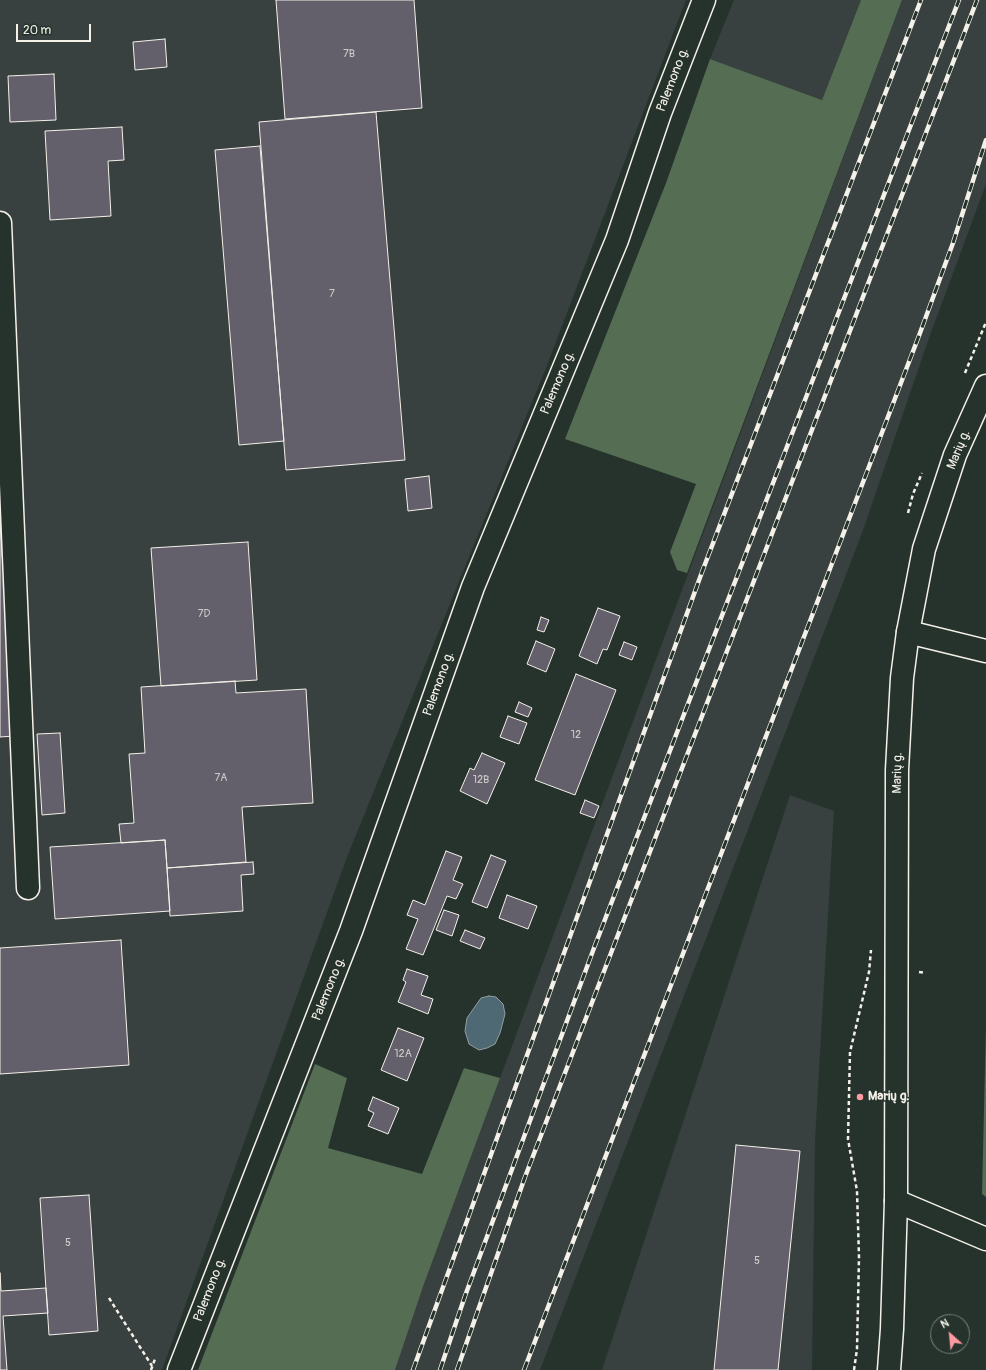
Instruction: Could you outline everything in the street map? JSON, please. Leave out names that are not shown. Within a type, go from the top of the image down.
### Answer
[{"type":"street","name":"Palemono g.","points":[[179,1370],[349,939],[473,587],[617,240],[660,113],[704,0]]},
{"type":"street","points":[[0,223],[28,888]]},
{"type":"street","name":"Marių g.","points":[[889,1370],[892,1329],[896,1201],[897,770],[902,678],[908,632],[924,549],[955,455],[986,386]]},
{"type":"street","points":[[908,632],[986,651]]},
{"type":"street","points":[[896,1201],[986,1239]]},
{"type":"path","points":[[854,1370],[857,1349],[859,1257],[857,1191],[848,1139],[850,1052],[869,972],[871,945]]},
{"type":"path","points":[[109,1298],[152,1367],[151,1370]]},
{"type":"shaded area","points":[[0,0],[686,0],[546,368],[347,857],[162,1370],[0,1370]]},
{"type":"shaded area","points":[[734,0],[861,0],[822,100],[710,59]]},
{"type":"shaded area","points":[[902,0],[986,0],[986,184],[929,338],[862,533],[540,1370],[395,1370],[424,1284],[500,1078]]},
{"type":"shaded area","points":[[790,795],[834,811],[815,1140],[812,1370],[602,1370]]},
{"type":"green space","points":[[861,0],[902,0],[687,573],[677,570],[670,552],[696,484],[565,439],[666,183],[710,59],[822,100]]},
{"type":"green space","points":[[986,1026],[986,1197],[982,1194]]},
{"type":"green space","points":[[315,1064],[347,1078],[328,1148],[422,1174],[464,1068],[500,1078],[424,1284],[395,1370],[198,1370]]},
{"type":"water","points":[[489,996],[496,997],[503,1004],[505,1014],[500,1033],[495,1044],[479,1050],[469,1044],[465,1031],[467,1018],[481,998]]},
{"type":"building","points":[[276,0],[414,0],[422,108],[285,119]]},
{"type":"building","points":[[165,39],[167,67],[135,70],[133,42]]},
{"type":"building","points":[[54,74],[56,120],[10,122],[8,76]]},
{"type":"building","points":[[376,112],[405,460],[286,470],[259,122]]},
{"type":"building","points":[[122,127],[124,160],[108,161],[111,216],[50,220],[45,131]]},
{"type":"building","points":[[260,146],[284,441],[239,445],[215,150]]},
{"type":"building","points":[[429,476],[432,508],[408,511],[405,479]]},
{"type":"building","points":[[0,521],[14,736],[0,737]]},
{"type":"building","points":[[248,542],[257,680],[161,686],[151,548]]},
{"type":"building","points":[[598,608],[620,616],[607,650],[603,649],[597,664],[579,656]]},
{"type":"building","points":[[541,617],[549,620],[544,632],[537,630]]},
{"type":"building","points":[[536,641],[555,649],[546,672],[527,664]]},
{"type":"building","points":[[624,642],[637,647],[632,660],[619,655]]},
{"type":"building","points":[[576,674],[616,690],[575,795],[535,780]]},
{"type":"building","points":[[235,681],[236,693],[306,689],[313,803],[242,807],[246,862],[167,868],[165,840],[121,843],[119,824],[134,823],[129,754],[145,753],[141,687]]},
{"type":"building","points":[[519,702],[532,708],[528,717],[515,712]]},
{"type":"building","points":[[508,716],[527,723],[519,744],[500,737]]},
{"type":"building","points":[[60,733],[65,813],[42,815],[37,734]]},
{"type":"building","points":[[482,753],[505,763],[487,804],[460,791],[470,768],[474,770]]},
{"type":"building","points":[[585,800],[599,806],[594,818],[580,813]]},
{"type":"building","points":[[165,840],[170,911],[55,919],[50,847]]},
{"type":"building","points":[[446,851],[462,857],[453,880],[463,884],[456,899],[447,896],[423,955],[406,949],[418,919],[407,915],[413,900],[425,905]]},
{"type":"building","points":[[491,855],[506,861],[487,908],[472,902]]},
{"type":"building","points":[[253,862],[254,874],[241,875],[243,911],[170,916],[167,868]]},
{"type":"building","points":[[507,895],[537,906],[528,929],[499,918]]},
{"type":"building","points":[[444,910],[459,915],[452,936],[436,930]]},
{"type":"building","points":[[465,930],[485,938],[480,949],[460,941]]},
{"type":"building","points":[[121,940],[129,1065],[0,1074],[0,948]]},
{"type":"building","points":[[407,969],[428,976],[421,995],[433,999],[428,1014],[398,1002],[406,982],[403,980]]},
{"type":"building","points":[[398,1028],[424,1038],[407,1081],[381,1070]]},
{"type":"building","points":[[373,1097],[399,1108],[388,1134],[368,1126],[374,1113],[368,1110]]},
{"type":"building","points":[[736,1145],[800,1151],[778,1370],[714,1370]]},
{"type":"building","points":[[89,1195],[98,1331],[49,1335],[40,1198]]},
{"type":"building","points":[[0,1273],[1,1291],[46,1288],[48,1313],[3,1316],[7,1370],[0,1370]]},
{"type":"railway","points":[[413,1370],[702,572],[921,0]]},
{"type":"railway","points":[[440,1370],[465,1296],[594,948],[959,0]]},
{"type":"railway","points":[[457,1370],[525,1177],[977,0]]},
{"type":"railway","points":[[524,1370],[920,333],[953,243],[986,140]]},
{"type":"place","name":"Marių g.","points":[[860,1097]]}]
